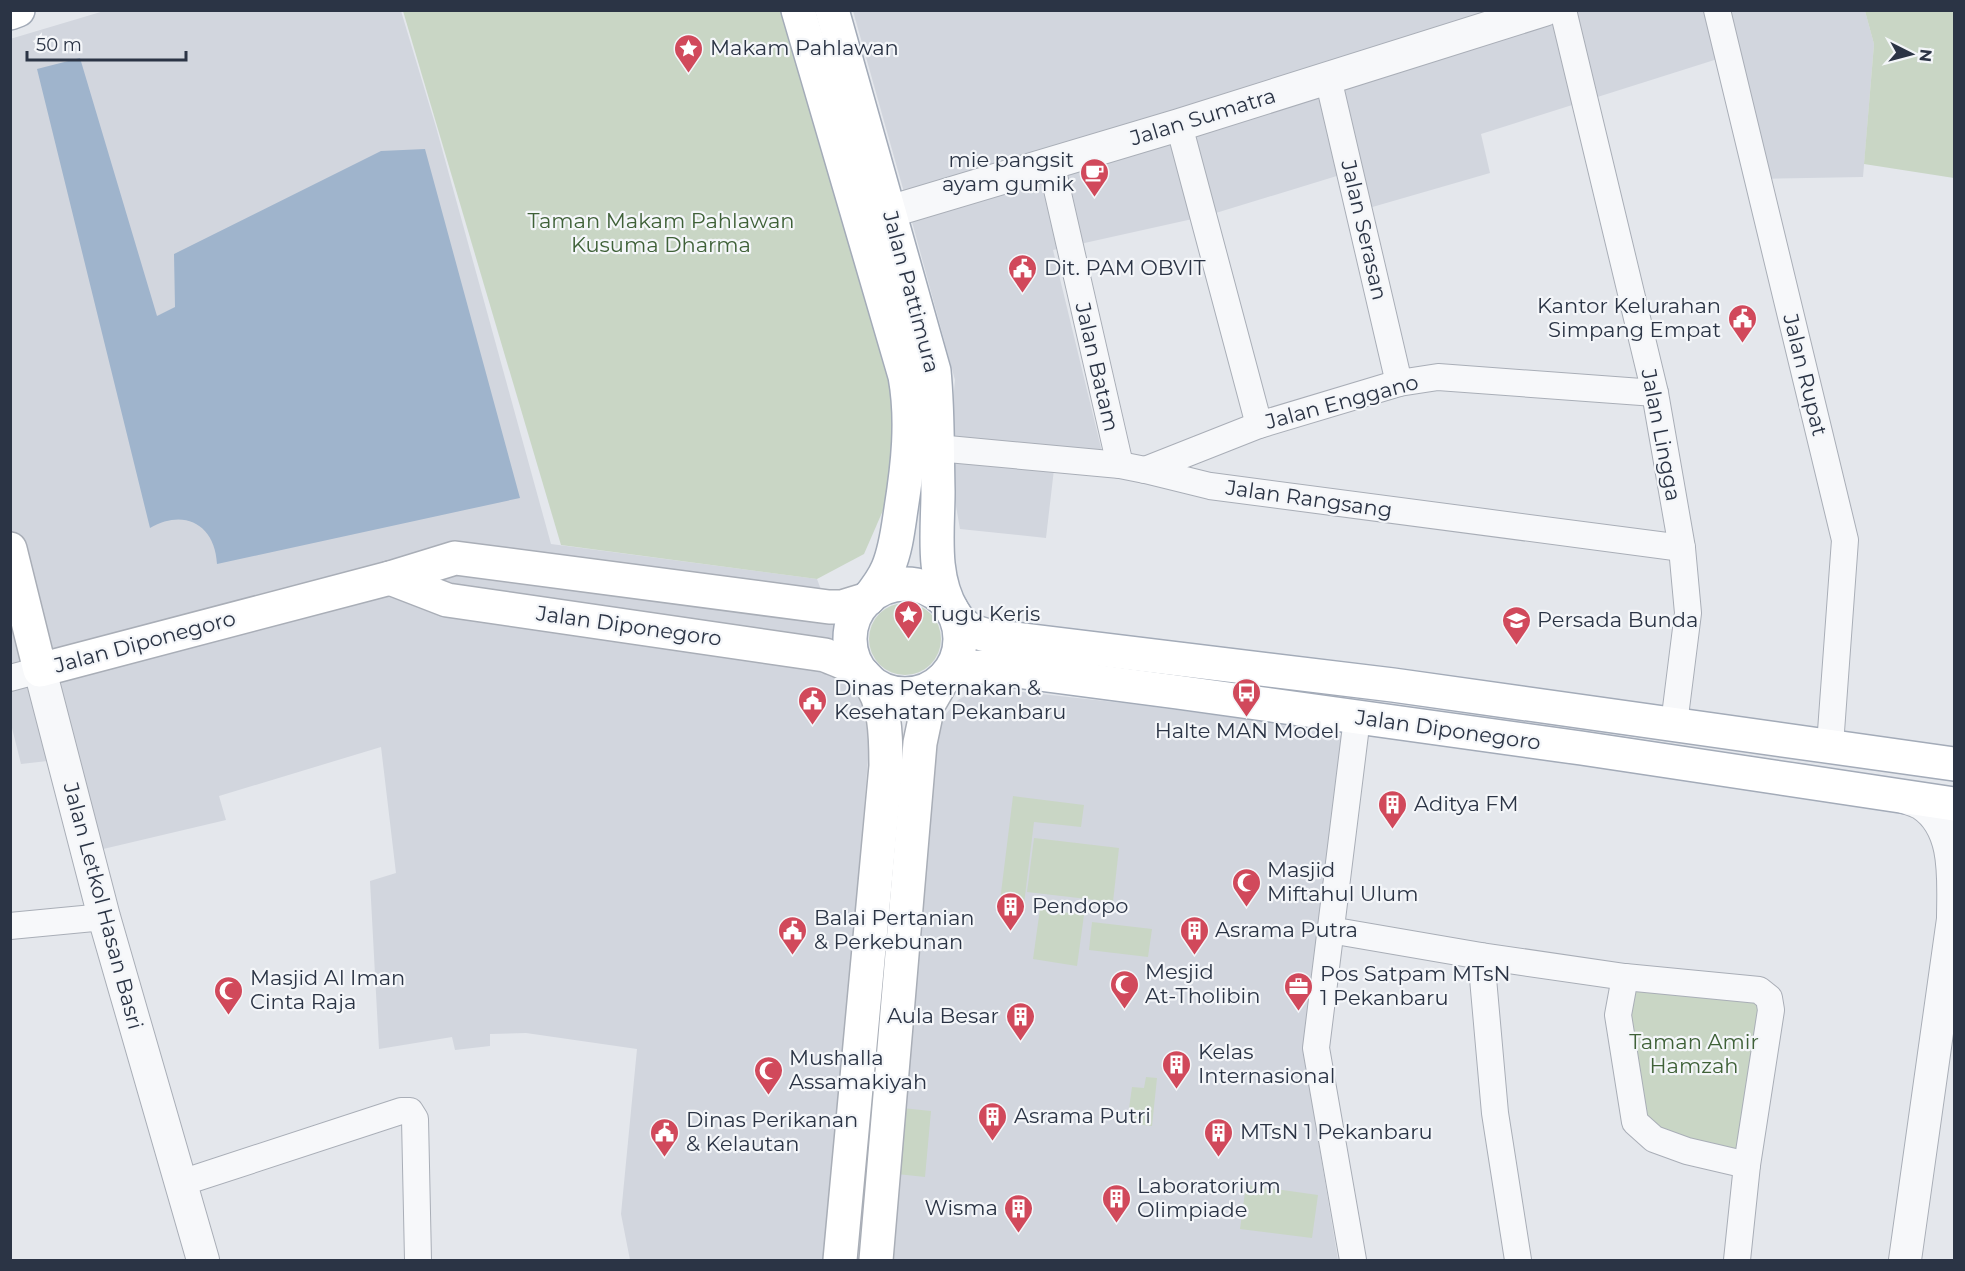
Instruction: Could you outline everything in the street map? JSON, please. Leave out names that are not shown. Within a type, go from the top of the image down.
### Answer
[{"type":"main road","points":[[10,13],[18,10]]},
{"type":"main road","name":"Jalan Pattimura","points":[[798,10],[934,371],[937,412],[938,566],[943,589],[953,614]]},
{"type":"main road","name":"Jalan Pattimura","points":[[832,10],[875,216],[910,411],[905,486],[894,551],[883,577],[868,598]]},
{"type":"main road","name":"Jalan Letkol Hasan Basri","points":[[10,549],[25,674]]},
{"type":"main road","name":"Jalan Diponegoro","points":[[25,674],[390,578],[455,558],[829,607],[842,607],[868,598]]},
{"type":"main road","name":"Jalan Diponegoro","points":[[390,578],[447,600],[818,654],[842,662],[866,677]]},
{"type":"main road","points":[[876,1260],[920,743],[928,705],[953,665],[959,648],[959,630],[945,602],[931,591],[915,585],[897,585],[881,590],[868,598],[858,611],[852,626],[850,641],[853,657],[861,672],[873,684],[886,691],[902,694],[918,693],[943,679]]},
{"type":"main road","name":"Jalan Diponegoro","points":[[953,614],[963,626],[976,633],[990,636],[1586,711],[1954,764]]},
{"type":"main road","name":"Jalan Diponegoro","points":[[943,679],[956,670],[987,667],[1581,748],[1954,804]]},
{"type":"main road","points":[[840,1260],[886,766],[882,713],[876,694],[866,677]]},
{"type":"main road","points":[[1581,748],[1586,711]]},
{"type":"street","name":"Jalan Sumatra","points":[[875,216],[1179,125],[1544,10]]},
{"type":"street","name":"Jalan Lingga","points":[[1563,10],[1655,393],[1682,548],[1688,613],[1674,724]]},
{"type":"street","name":"Jalan Rupat","points":[[1717,10],[1845,540],[1830,745]]},
{"type":"street","name":"Jalan Serasan","points":[[1328,78],[1399,383]]},
{"type":"street","points":[[1179,125],[1259,425]]},
{"type":"street","name":"Jalan Batam","points":[[1051,163],[1120,465]]},
{"type":"street","name":"Jalan Enggano","points":[[1145,470],[1259,425],[1399,383],[1438,377],[1655,393]]},
{"type":"street","name":"Jalan Rangsang","points":[[937,448],[1120,465],[1210,486],[1682,548]]},
{"type":"street","name":"Jalan Letkol Hasan Basri","points":[[25,674],[104,917],[203,1260]]},
{"type":"street","points":[[1353,1260],[1316,1048],[1357,718]]},
{"type":"street","points":[[1904,797],[1921,804],[1932,814],[1947,841],[1952,858],[1954,916],[1905,1260]]},
{"type":"street","points":[[10,926],[104,917]]},
{"type":"street","points":[[1330,930],[1481,956],[1625,977],[1759,990],[1769,998],[1771,1010],[1747,1165],[1737,1260]]},
{"type":"street","points":[[1481,956],[1496,1113],[1518,1260]]},
{"type":"street","points":[[1625,977],[1618,1015],[1635,1122],[1654,1139],[1687,1151],[1747,1165]]},
{"type":"street","points":[[182,1183],[401,1111],[410,1111],[415,1119],[418,1260]]},
{"type":"shaded area","points":[[104,11],[401,11],[436,127],[551,544],[817,579],[871,723],[827,1260],[630,1260],[621,1214],[637,1049],[526,1033],[490,1034],[490,1046],[455,1050],[452,1037],[379,1049],[370,881],[396,873],[381,747],[219,796],[226,820],[99,850],[74,758],[21,764],[10,720],[10,39]]},
{"type":"shaded area","points":[[853,11],[1538,11],[907,203]]},
{"type":"shaded area","points":[[1550,11],[1716,11],[1727,56],[1481,134],[1490,173],[1362,210],[1353,171],[1206,216],[1053,250],[1103,456],[1056,452],[1046,538],[960,529],[948,460],[955,380],[908,207]]},
{"type":"shaded area","points":[[1718,11],[1865,11],[1874,44],[1863,177],[1758,179]]},
{"type":"shaded area","points":[[987,688],[1336,731],[1344,739],[1305,1061],[1338,1260],[887,1260],[930,766],[938,729],[945,715],[958,700],[975,690]]},
{"type":"green space","name":"Taman Makam Pahlawan Kusuma Dharma","points":[[403,11],[788,11],[894,370],[895,483],[864,554],[817,579],[561,545]]},
{"type":"green space","points":[[1865,11],[1954,11],[1954,178],[1864,164],[1874,44]]},
{"type":"green space","points":[[905,603],[919,606],[931,613],[938,625],[941,639],[938,653],[931,665],[919,672],[905,675],[891,672],[879,665],[872,653],[869,639],[872,625],[879,613],[891,606]]},
{"type":"green space","points":[[1013,796],[1084,805],[1081,827],[1034,822],[1024,904],[1000,901]]},
{"type":"green space","points":[[1034,838],[1119,848],[1113,902],[1027,892]]},
{"type":"green space","points":[[1040,909],[1084,915],[1077,966],[1033,959]]},
{"type":"green space","points":[[1092,922],[1152,929],[1148,957],[1089,950]]},
{"type":"green space","name":"Taman Amir Hamzah","points":[[1625,977],[1769,998],[1747,1165],[1635,1122]]},
{"type":"green space","points":[[1146,1077],[1157,1078],[1152,1126],[1127,1123],[1132,1087],[1144,1088]]},
{"type":"green space","points":[[902,1108],[931,1111],[925,1177],[897,1174]]},
{"type":"green space","points":[[1246,1185],[1318,1195],[1312,1238],[1240,1229]]},
{"type":"water","points":[[80,58],[157,316],[175,307],[174,254],[381,151],[425,149],[520,498],[217,564],[215,550],[210,539],[204,530],[195,524],[186,520],[175,520],[150,528],[37,69]]},
{"type":"place","name":"Makam Pahlawan","points":[[689,74]]},
{"type":"place","name":"mie pangsit ayam gumik","points":[[1095,198]]},
{"type":"place","name":"Dit. PAM OBVIT","points":[[1023,294]]},
{"type":"place","name":"Kantor Kelurahan Simpang Empat","points":[[1742,344]]},
{"type":"place","name":"Tugu Keris","points":[[908,640]]},
{"type":"place","name":"Persada Bunda","points":[[1516,646]]},
{"type":"place","name":"Halte MAN Model","points":[[1247,718]]},
{"type":"place","name":"Dinas Peternakan & Kesehatan Pekanbaru","points":[[813,726]]},
{"type":"place","name":"Aditya FM","points":[[1393,830]]},
{"type":"place","name":"Masjid Miftahul Ulum","points":[[1246,908]]},
{"type":"place","name":"Pendopo","points":[[1011,932]]},
{"type":"place","name":"Balai Pertanian & Perkebunan","points":[[793,956]]},
{"type":"place","name":"Asrama Putra","points":[[1194,956]]},
{"type":"place","name":"Mesjid At-Tholibin","points":[[1124,1010]]},
{"type":"place","name":"Pos Satpam MTsN 1 Pekanbaru","points":[[1299,1012]]},
{"type":"place","name":"Masjid Al Iman Cinta Raja","points":[[229,1016]]},
{"type":"place","name":"Aula Besar","points":[[1020,1042]]},
{"type":"place","name":"Kelas Internasional","points":[[1177,1090]]},
{"type":"place","name":"Mushalla Assamakiyah","points":[[768,1096]]},
{"type":"place","name":"Asrama Putri","points":[[993,1142]]},
{"type":"place","name":"Dinas Perikanan & Kelautan","points":[[665,1158]]},
{"type":"place","name":"MTsN 1 Pekanbaru","points":[[1219,1158]]},
{"type":"place","name":"Laboratorium Olimpiade","points":[[1116,1224]]},
{"type":"place","name":"Wisma","points":[[1019,1234]]}]
